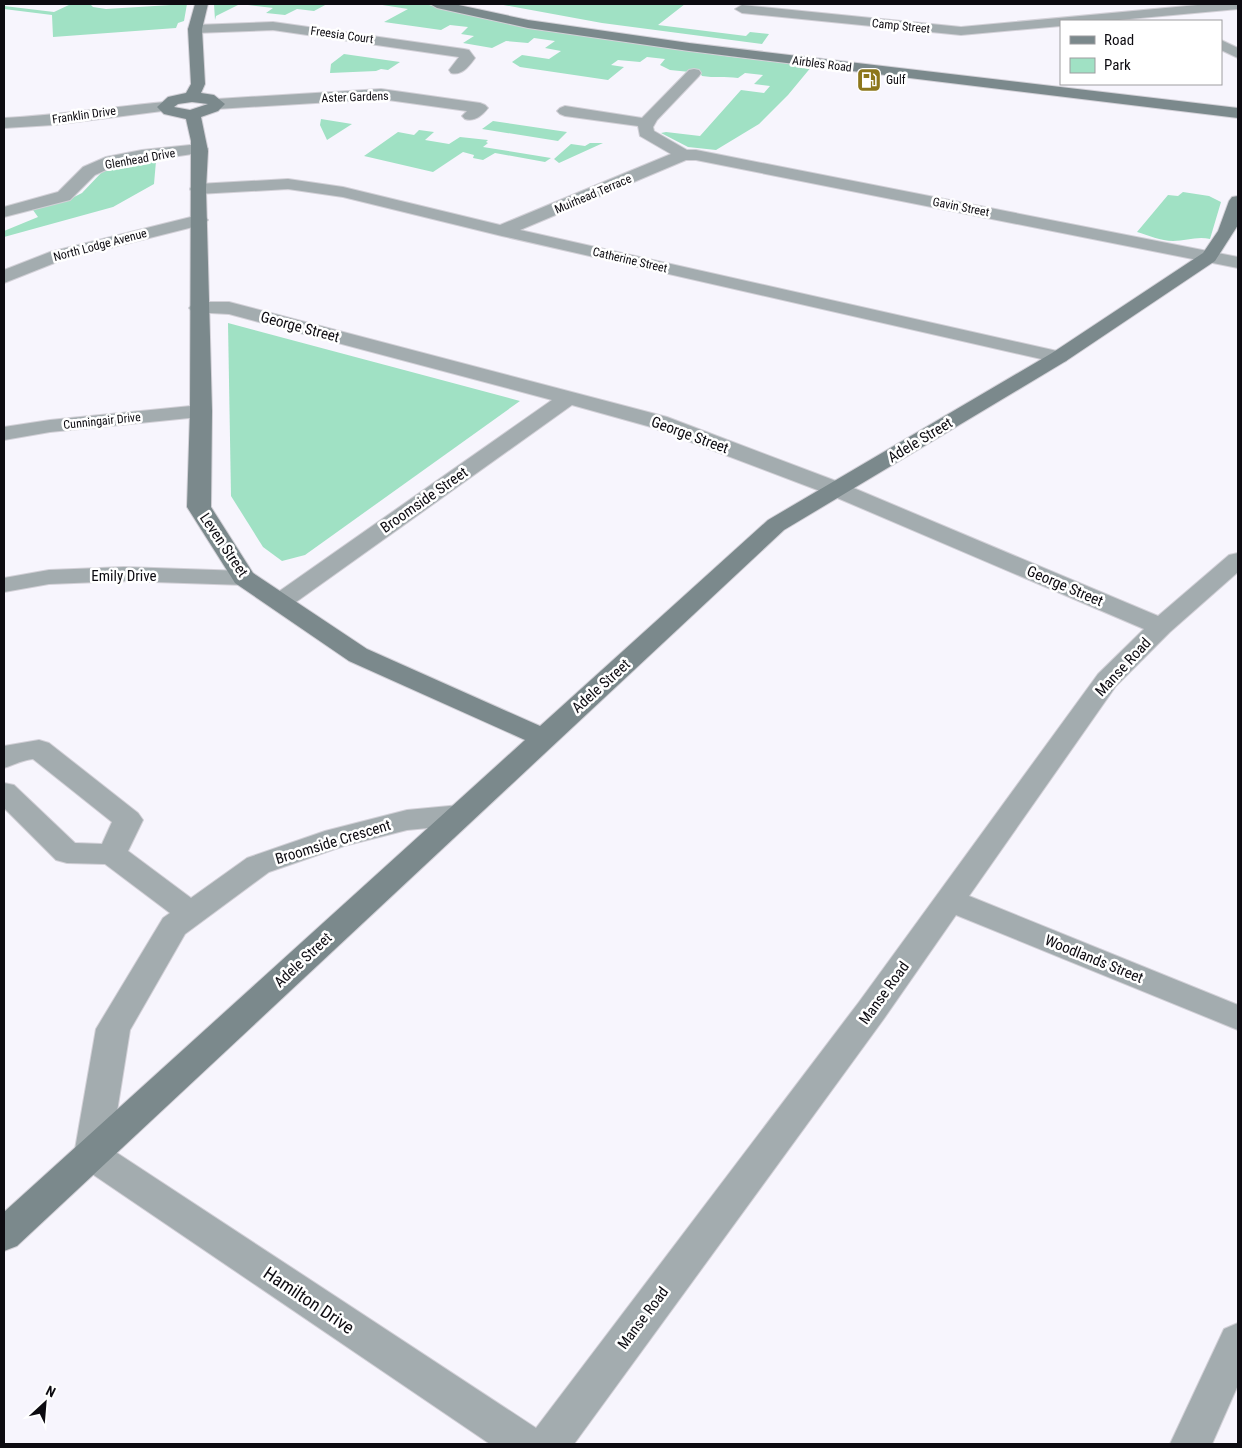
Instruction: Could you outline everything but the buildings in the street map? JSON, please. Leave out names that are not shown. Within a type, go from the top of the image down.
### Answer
[{"type":"street","points":[[192,97],[198,84],[195,29],[201,4]]},
{"type":"street","name":"Airbles Road","points":[[437,4],[528,24],[698,49],[1238,113]]},
{"type":"street","name":"Airbles Road","points":[[466,4],[587,27],[728,46],[1060,84]]},
{"type":"street","points":[[1149,4],[1178,20]]},
{"type":"street","points":[[1079,20],[1238,5]]},
{"type":"street","name":"Camp Street","points":[[742,9],[928,29],[961,30],[1060,22]]},
{"type":"street","name":"Freesia Court","points":[[195,29],[273,26],[464,53],[468,58],[456,70]]},
{"type":"street","points":[[1222,45],[1238,54]]},
{"type":"street","points":[[684,155],[646,133],[645,127],[694,73]]},
{"type":"street","name":"Airbles Road","points":[[1065,85],[1238,105]]},
{"type":"street","name":"Aster Gardens","points":[[217,104],[381,94],[480,108],[470,116]]},
{"type":"street","points":[[192,97],[209,98],[217,104],[209,110],[192,114],[174,113],[165,107],[173,100],[192,97]]},
{"type":"street","name":"Franklin Drive","points":[[4,123],[53,120],[126,110],[165,107]]},
{"type":"street","points":[[565,111],[647,123]]},
{"type":"street","name":"Leven Street","points":[[192,114],[196,124],[200,149],[198,189],[201,411],[199,507],[244,578],[358,655],[544,738]]},
{"type":"street","name":"Glenhead Drive","points":[[4,212],[64,196],[73,191],[88,172],[106,163],[200,149]]},
{"type":"street","name":"Muirhead Terrace","points":[[502,231],[684,155]]},
{"type":"street","name":"Gavin Street","points":[[684,155],[710,157],[1238,263]]},
{"type":"street","name":"Catherine Street","points":[[198,189],[288,184],[344,192],[502,231],[1059,357]]},
{"type":"street","name":"Adele Street","points":[[4,1235],[776,525],[1059,357],[1209,257],[1220,244],[1232,221],[1238,201]]},
{"type":"street","name":"North Lodge Avenue","points":[[7,272],[56,256],[199,220]]},
{"type":"street","name":"George Street","points":[[199,308],[229,308],[659,422],[836,490],[1161,627]]},
{"type":"street","name":"Broomside Street","points":[[280,602],[569,398]]},
{"type":"street","name":"Cunningair Drive","points":[[4,434],[50,426],[201,411]]},
{"type":"street","name":"Manse Road","points":[[549,1444],[871,1011],[1107,680],[1161,627],[1238,560]]},
{"type":"street","name":"Emily Drive","points":[[4,585],[49,577],[124,574],[244,578]]},
{"type":"street","points":[[4,759],[12,753],[39,749],[128,820],[112,854]]},
{"type":"street","points":[[4,792],[67,852],[112,854],[192,914]]},
{"type":"street","name":"Broomside Crescent","points":[[92,1155],[113,1030],[174,926],[258,865],[336,838],[398,822],[460,815]]},
{"type":"street","name":"Woodlands Street","points":[[949,900],[1238,1018]]},
{"type":"street","name":"Hamilton Drive","points":[[92,1155],[525,1444]]},
{"type":"street","points":[[1191,1444],[1238,1341]]},
{"type":"green space","points":[[71,4],[90,4],[93,7],[106,9],[187,4],[184,21],[178,23],[176,28],[53,37],[52,15],[4,9],[4,6],[54,12]]},
{"type":"green space","points":[[214,4],[240,4],[216,16],[215,20]]},
{"type":"green space","points":[[240,4],[327,4],[314,11],[297,9],[285,15],[266,13],[273,8]]},
{"type":"green space","points":[[376,4],[425,4],[557,32],[732,57],[812,66],[788,95],[759,124],[716,150],[688,147],[661,133],[700,136],[741,90],[764,93],[770,86],[754,84],[763,75],[745,73],[738,78],[702,76],[700,73],[670,70],[660,65],[665,59],[647,57],[640,62],[618,60],[611,65],[624,67],[608,80],[520,67],[512,62],[522,55],[549,59],[561,51],[545,48],[555,41],[534,38],[528,43],[506,41],[492,48],[463,43],[474,36],[461,34],[468,27],[450,25],[441,30],[384,22],[408,9]]},
{"type":"green space","points":[[498,4],[685,4],[658,25],[746,36],[750,32],[769,34],[762,44],[602,23]]},
{"type":"green space","points":[[344,54],[400,62],[388,70],[330,73],[331,64]]},
{"type":"green space","points":[[321,119],[352,124],[327,140],[320,125]]},
{"type":"green space","points":[[493,121],[567,132],[558,141],[482,129]]},
{"type":"green space","points":[[419,130],[434,132],[425,140],[449,144],[460,137],[488,140],[486,142],[488,143],[483,147],[551,158],[545,162],[495,153],[483,160],[473,158],[474,155],[463,152],[433,172],[364,156],[398,132],[414,135]]},
{"type":"green space","points":[[590,143],[603,143],[559,163],[554,159],[571,144],[585,146]]},
{"type":"green space","points":[[134,161],[156,161],[154,184],[113,207],[4,237],[4,231],[38,217],[33,210],[68,200],[82,193],[102,172],[109,168]]},
{"type":"green space","points":[[1183,192],[1209,196],[1221,202],[1210,239],[1168,241],[1137,232],[1168,195],[1178,196]]},
{"type":"green space","points":[[228,323],[520,401],[305,555],[282,561],[263,547],[231,496]]},
{"type":"place","name":"Gulf","points":[[869,80]]}]
